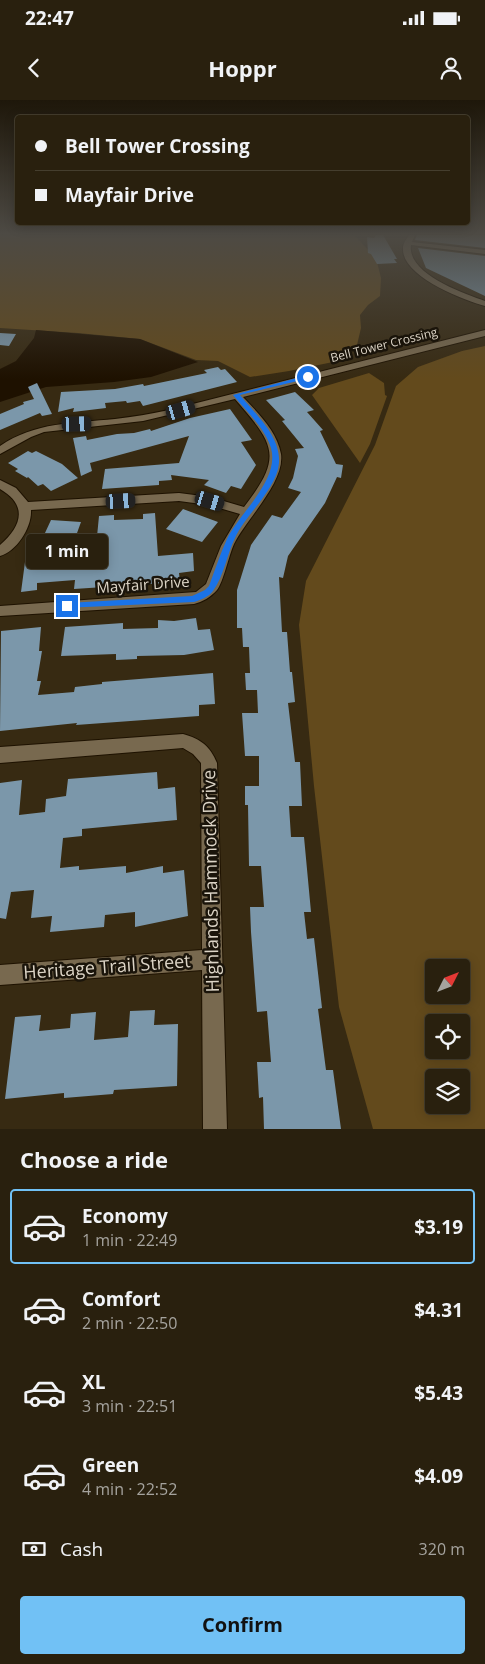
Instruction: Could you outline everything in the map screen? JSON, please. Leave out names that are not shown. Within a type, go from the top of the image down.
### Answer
[{"type":"street","points":[[438,283],[485,304]]},
{"type":"street","name":"Bell Tower Crossing","points":[[0,451],[21,436],[52,426],[137,419],[169,413],[485,333]]},
{"type":"street","name":"Mayfair Drive","points":[[0,611],[194,599],[212,587],[231,538],[246,512],[271,480],[276,456],[269,435],[236,395]]},
{"type":"street","points":[[0,484],[14,492],[24,506],[26,516],[21,531],[0,552]]},
{"type":"street","points":[[24,506],[179,497],[210,501],[246,512]]},
{"type":"street","name":"Highlands Hammock Drive","points":[[0,755],[182,741],[200,748],[206,755],[209,763],[216,1129]]},
{"type":"street","name":"Heritage Trail Street","points":[[0,975],[214,959]]},
{"type":"shaded area","points":[[0,283],[381,283],[380,296],[368,305],[360,315],[361,328],[357,345],[338,361],[250,377],[218,361],[196,360],[140,339],[0,328]]},
{"type":"shaded area","points":[[36,330],[140,339],[198,362],[151,377],[46,387],[0,402],[0,369],[16,361],[34,338]]},
{"type":"shaded area","points":[[485,346],[485,1129],[373,1129],[339,1007],[314,786],[299,625],[306,581],[375,445],[396,386],[418,367],[462,351]]},
{"type":"shaded area","points":[[369,373],[384,383],[385,395],[387,396],[370,444],[360,463],[312,395],[319,388]]},
{"type":"building","points":[[458,283],[485,283],[485,296]]},
{"type":"building","points":[[0,333],[16,334],[9,346],[0,345]]},
{"type":"building","points":[[218,367],[221,370],[225,369],[237,382],[143,406],[140,401],[127,403],[126,401],[105,403],[106,408],[73,412],[74,408],[58,412],[61,392],[115,389],[143,384],[144,386],[207,373],[204,370]]},
{"type":"building","points":[[37,383],[52,414],[42,416],[40,413],[0,430],[0,414],[24,404],[23,402],[34,399],[28,387]]},
{"type":"building","points":[[295,392],[314,410],[307,412],[323,430],[320,431],[336,464],[343,465],[341,478],[337,477],[325,503],[288,556],[283,578],[279,577],[282,632],[287,632],[290,672],[292,672],[295,702],[288,703],[295,762],[300,762],[302,806],[289,806],[291,837],[304,837],[311,912],[304,912],[307,939],[314,938],[322,1008],[318,1009],[326,1070],[333,1070],[341,1129],[264,1129],[263,1097],[259,1098],[257,1062],[271,1062],[267,1011],[257,1012],[250,907],[264,907],[261,866],[249,866],[248,805],[245,805],[245,786],[259,786],[259,756],[245,756],[242,713],[258,713],[257,690],[246,690],[245,673],[250,673],[249,647],[243,647],[242,628],[237,628],[237,590],[251,545],[272,515],[282,518],[301,492],[288,488],[293,478],[298,456],[295,449],[304,448],[282,421],[285,420],[266,400]]},
{"type":"building","points":[[230,409],[252,440],[241,442],[256,465],[241,489],[231,486],[226,493],[204,485],[209,480],[171,475],[172,480],[159,481],[159,485],[102,489],[105,469],[179,463],[189,436],[90,463],[92,471],[81,476],[73,438],[86,436],[87,440],[150,429],[151,431],[190,418]]},
{"type":"building","points":[[28,451],[32,453],[36,451],[62,464],[78,478],[51,491],[43,484],[38,486],[28,477],[15,471],[18,469],[8,463]]},
{"type":"building","points":[[183,509],[218,522],[202,542],[166,529]]},
{"type":"building","points":[[155,513],[158,556],[193,553],[194,571],[179,573],[180,582],[74,589],[75,580],[37,583],[37,590],[21,592],[25,562],[32,561],[51,520],[81,522],[68,558],[95,557],[99,516],[114,515],[114,520],[143,519],[143,514]]},
{"type":"building","points":[[196,618],[198,630],[210,629],[214,650],[184,655],[137,656],[137,659],[116,660],[116,654],[61,656],[65,627],[123,623],[123,629],[158,628],[158,620],[174,621]]},
{"type":"building","points":[[41,627],[39,651],[42,651],[37,681],[41,681],[38,695],[74,692],[75,687],[102,684],[102,682],[213,673],[215,704],[199,705],[199,716],[76,725],[77,723],[0,731],[1,631]]},
{"type":"building","points":[[157,772],[158,789],[175,787],[177,820],[82,829],[82,836],[63,838],[60,868],[79,866],[79,870],[126,866],[126,873],[163,866],[163,873],[184,870],[188,916],[135,927],[135,912],[105,915],[104,927],[50,932],[52,916],[31,918],[34,890],[11,892],[6,919],[0,918],[0,783],[22,780],[19,815],[45,812],[46,799],[66,796],[68,779]]},
{"type":"building","points":[[155,1010],[154,1025],[178,1024],[177,1086],[114,1090],[113,1094],[64,1098],[64,1093],[5,1099],[15,1017],[41,1015],[39,1031],[70,1028],[71,1014],[96,1012],[94,1040],[128,1037],[130,1011]]},
{"type":"route","points":[[67,606],[194,599],[207,592],[212,587],[220,563],[239,523],[267,487],[276,464],[275,449],[269,435],[236,395],[308,377]]}]
